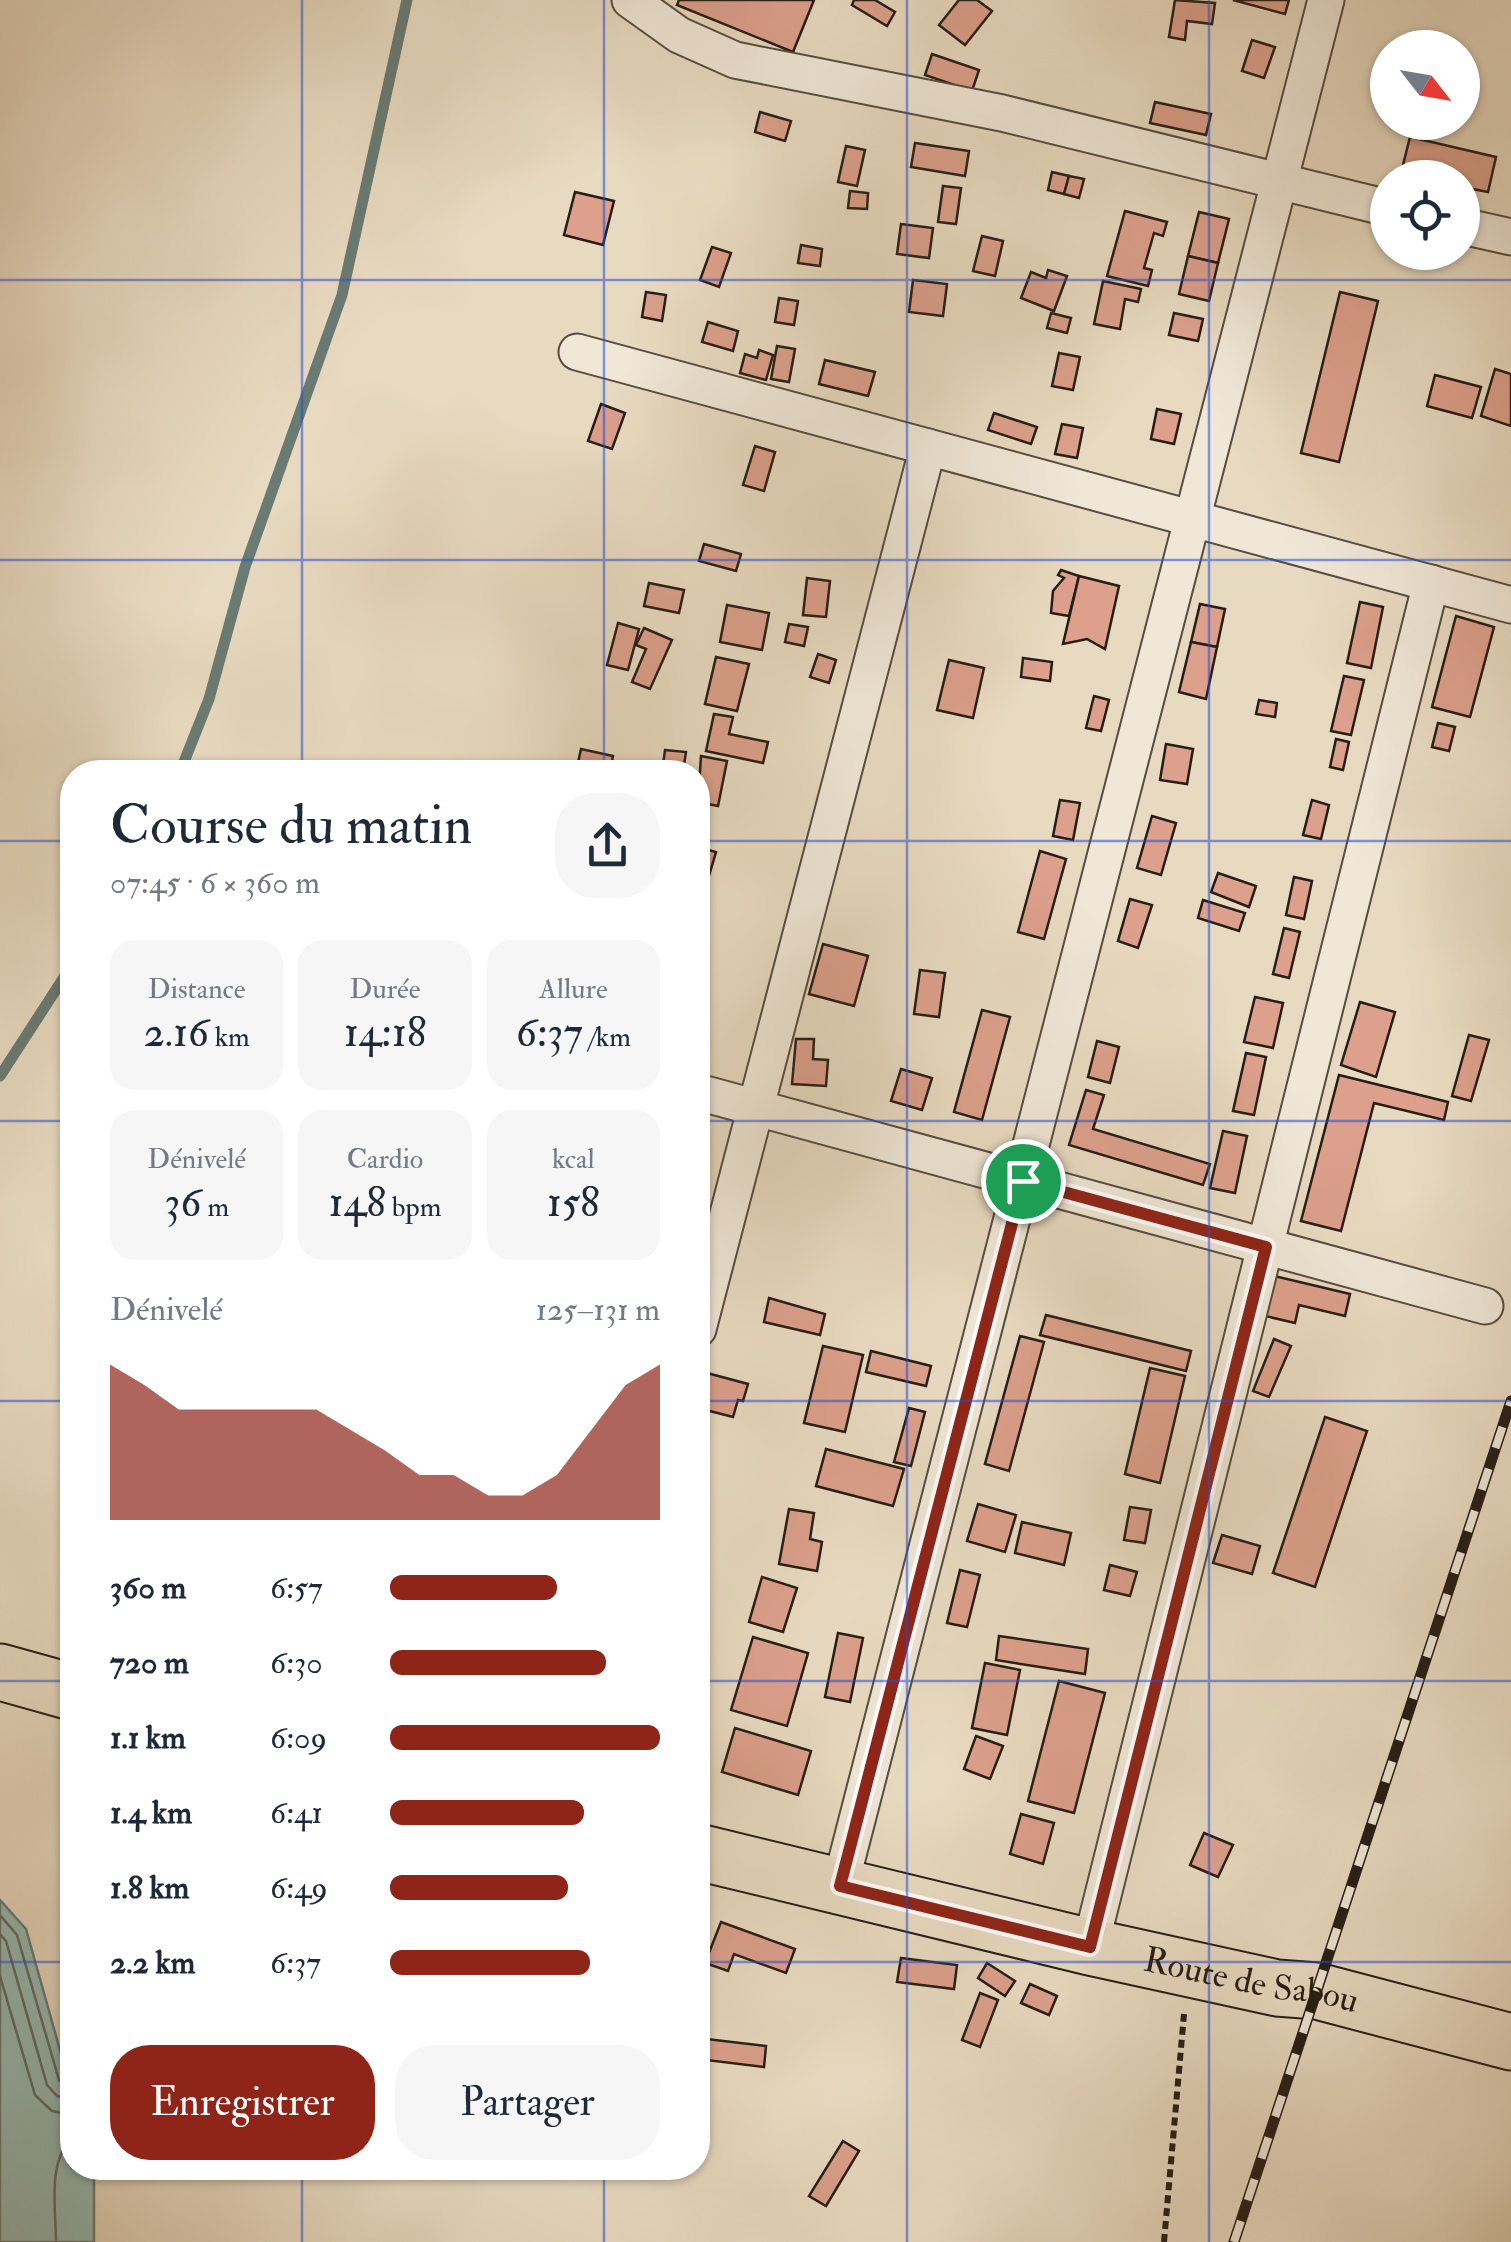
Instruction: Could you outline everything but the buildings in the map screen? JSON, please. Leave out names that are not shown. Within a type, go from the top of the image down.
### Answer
[{"type":"main road","points":[[0,1672],[60,1689]]},
{"type":"main road","name":"Route de Sabou","points":[[710,1855],[1090,1947],[1277,1988],[1316,1991],[1511,2042]]},
{"type":"street","points":[[630,0],[680,35],[736,60],[1002,112],[1370,204]]},
{"type":"street","points":[[840,1886],[1326,0]]},
{"type":"street","points":[[1480,230],[1511,237]]},
{"type":"street","points":[[577,352],[1511,605]]},
{"type":"street","points":[[710,1283],[928,447]]},
{"type":"street","points":[[1090,1947],[1431,583]]},
{"type":"street","points":[[710,1095],[1485,1306]]},
{"type":"path","points":[[1164,2242],[1185,2010]]},
{"type":"water","points":[[0,1900],[26,1929],[60,2050],[60,2180],[94,2180],[94,2242],[0,2242]]},
{"type":"waterway","points":[[185,760],[209,699],[245,567],[342,295],[407,0]]},
{"type":"waterway","points":[[0,1076],[60,984]]},
{"type":"railway","points":[[1234,2242],[1511,1401]]},
{"type":"route","points":[[1023,1181],[1266,1247],[1090,1947],[840,1886],[1023,1181]]}]
